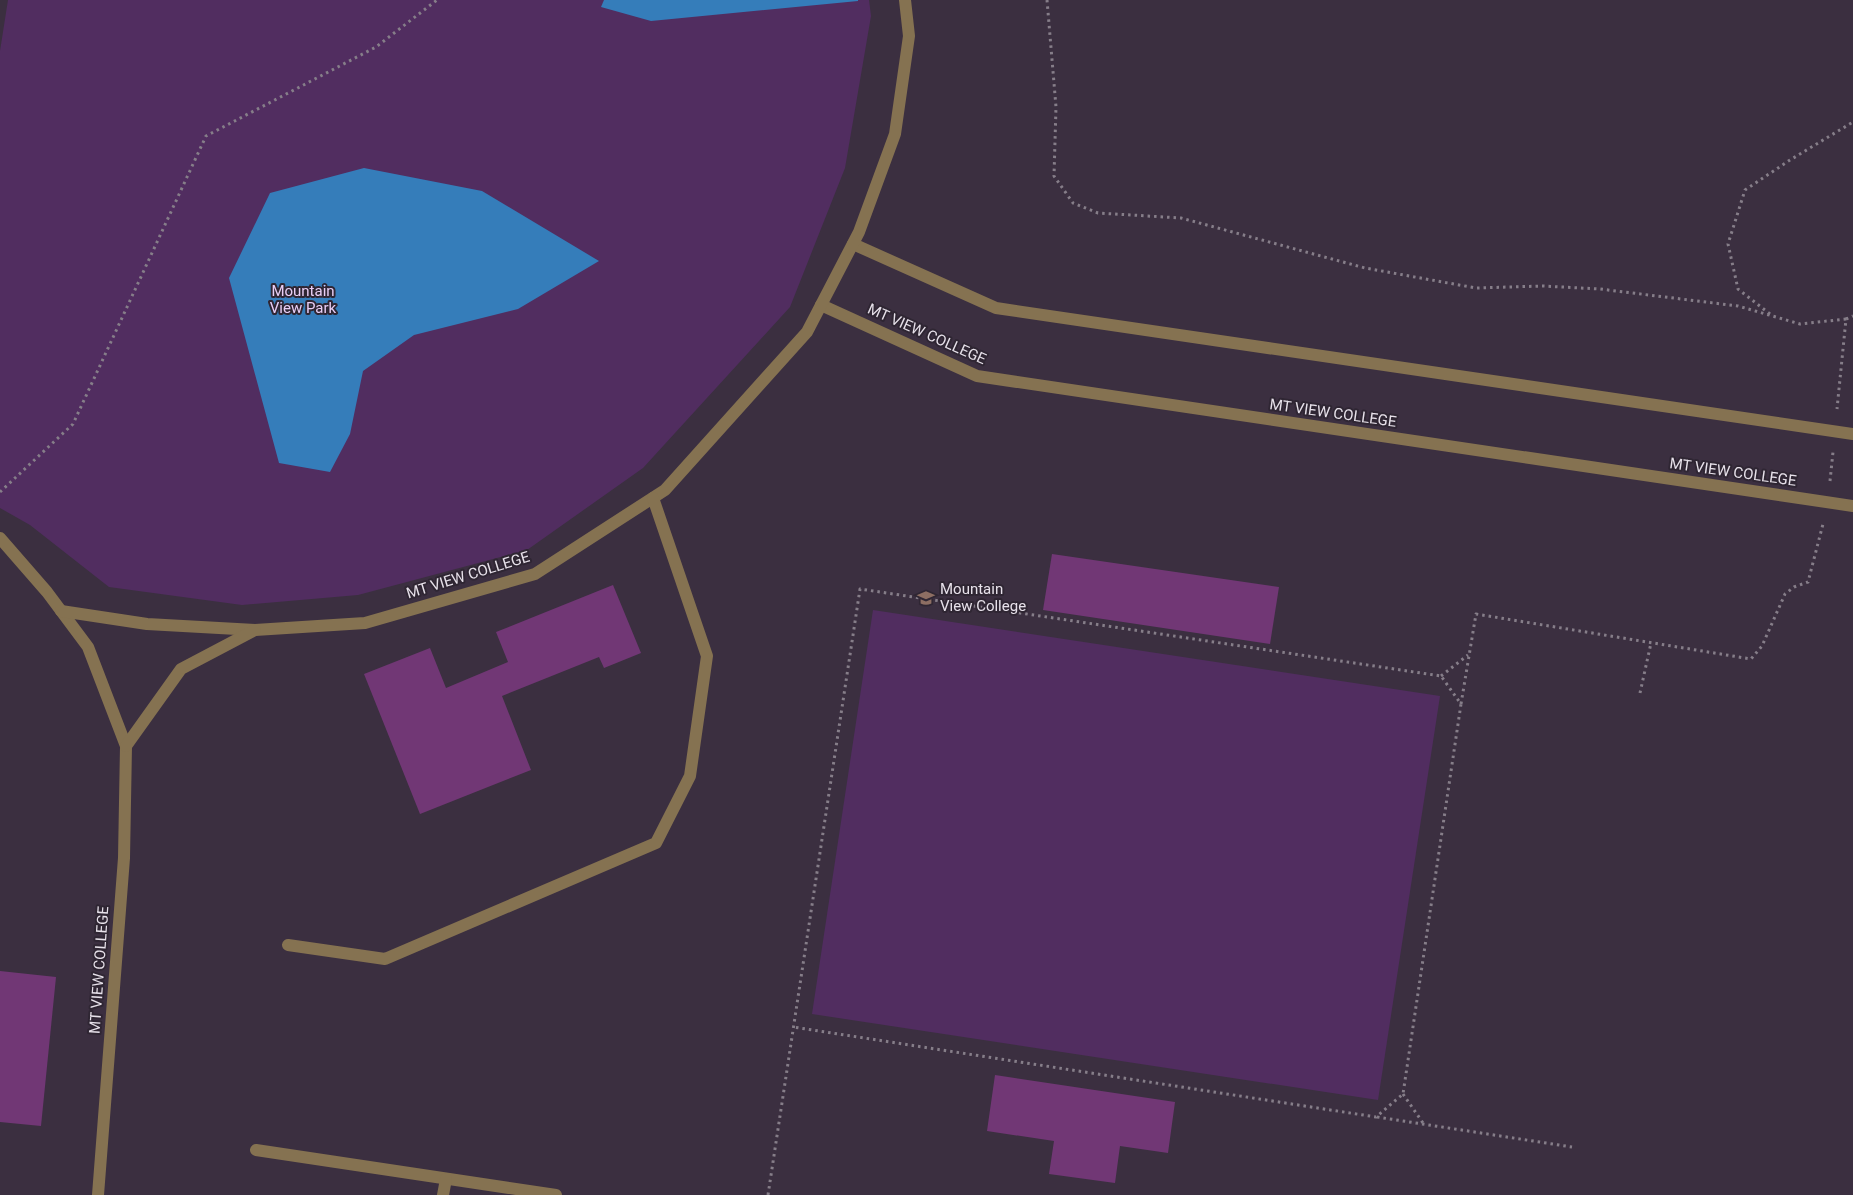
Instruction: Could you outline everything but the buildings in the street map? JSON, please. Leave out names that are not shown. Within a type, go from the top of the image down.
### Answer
[{"type":"street","name":"MT VIEW COLLEGE","points":[[60,611],[147,624],[255,630],[364,623],[535,574],[654,498],[664,490],[807,332],[853,244],[895,134],[909,36],[905,0]]},
{"type":"street","points":[[853,244],[996,308],[1853,434]]},
{"type":"street","name":"MT VIEW COLLEGE","points":[[822,305],[977,376],[1853,506]]},
{"type":"street","points":[[288,945],[385,959],[656,843],[690,776],[707,656],[654,498]]},
{"type":"street","name":"MT VIEW COLLEGE","points":[[0,538],[88,647],[126,746],[124,858],[98,1195]]},
{"type":"street","name":"MT VIEW COLLEGE","points":[[126,746],[181,669],[255,630]]},
{"type":"street","points":[[256,1150],[556,1195]]},
{"type":"street","points":[[444,1195],[446,1178]]},
{"type":"path","points":[[0,492],[73,424],[206,136],[376,47],[437,0]]},
{"type":"path","points":[[1048,0],[1056,107],[1054,176],[1074,203],[1098,214],[1181,218],[1365,268],[1476,288],[1543,286],[1600,289],[1738,306],[1800,324],[1853,316]]},
{"type":"path","points":[[1772,316],[1738,289],[1728,244],[1745,190],[1853,122]]},
{"type":"path","points":[[1376,1117],[1403,1094],[1476,614],[1751,659],[1762,646],[1785,594],[1794,587],[1808,582],[1828,502],[1846,318]]},
{"type":"path","points":[[768,1195],[860,589],[1441,676],[1469,655]]},
{"type":"path","points":[[1640,694],[1650,643]]},
{"type":"path","points":[[1441,676],[1461,704]]},
{"type":"path","points":[[793,1028],[1572,1147]]},
{"type":"path","points":[[1403,1094],[1423,1124]]},
{"type":"shaded area","name":"Mountain View College","points":[[0,0],[1853,0],[1853,1195],[0,1195]]},
{"type":"green space","name":"Mountain View Park","points":[[8,0],[869,0],[871,16],[845,168],[790,307],[643,468],[527,550],[358,595],[242,605],[109,587],[30,525],[0,508],[0,51]]},
{"type":"green space","points":[[873,610],[1440,696],[1378,1100],[812,1014]]},
{"type":"water","points":[[604,0],[858,1],[651,21],[601,7]]},
{"type":"water","points":[[364,168],[482,191],[599,261],[518,309],[414,335],[363,371],[350,434],[330,472],[279,463],[229,278],[270,193]]},
{"type":"place","name":"Mountain View College","points":[[926,598]]}]
